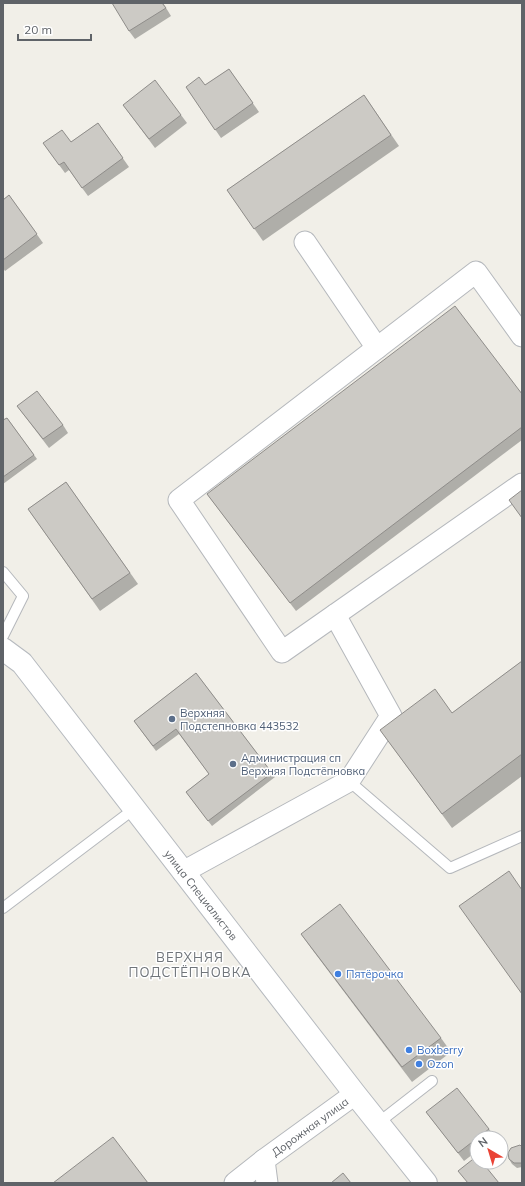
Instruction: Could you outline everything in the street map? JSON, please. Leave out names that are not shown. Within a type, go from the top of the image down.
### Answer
[{"type":"street","points":[[305,242],[377,348]]},
{"type":"street","points":[[522,336],[476,272],[179,500],[282,652],[522,484]]},
{"type":"street","points":[[183,872],[349,781],[391,716],[335,615]]},
{"type":"street","name":"улица Специалистов","points":[[3,649],[22,663],[355,1094],[426,1183]]},
{"type":"street","name":"Дорожная улица","points":[[267,1183],[264,1160],[355,1094]]},
{"type":"street","points":[[235,1183],[264,1160]]},
{"type":"lane","points":[[3,572],[23,596],[3,636]]},
{"type":"lane","points":[[349,781],[450,868],[522,836]]},
{"type":"lane","points":[[3,908],[134,809]]},
{"type":"lane","points":[[378,1123],[432,1081]]},
{"type":"building","points":[[112,3],[162,3],[166,8],[129,31]]},
{"type":"building","points":[[229,69],[253,103],[215,130],[186,87],[199,77],[205,85]]},
{"type":"building","points":[[155,80],[181,115],[149,139],[123,105]]},
{"type":"building","points":[[364,95],[391,135],[254,229],[227,190]]},
{"type":"building","points":[[98,123],[123,158],[82,188],[64,162],[59,165],[43,143],[62,130],[71,142]]},
{"type":"building","points":[[9,195],[37,234],[3,260],[3,200]]},
{"type":"building","points":[[455,306],[522,394],[522,427],[290,603],[207,494]]},
{"type":"building","points":[[37,391],[63,425],[43,439],[17,406]]},
{"type":"building","points":[[7,418],[34,455],[3,477],[3,420]]},
{"type":"building","points":[[66,482],[130,573],[92,599],[28,509]]},
{"type":"building","points":[[522,490],[522,518],[509,500]]},
{"type":"building","points":[[522,661],[522,754],[442,814],[380,730],[435,689],[452,713]]},
{"type":"building","name":"Администрация сп Верхняя Подстёпновка","points":[[196,673],[272,773],[208,821],[186,792],[209,774],[176,729],[153,746],[134,721]]},
{"type":"building","points":[[509,871],[522,890],[522,994],[459,906]]},
{"type":"building","points":[[340,904],[441,1038],[402,1067],[301,934]]},
{"type":"building","points":[[457,1088],[489,1129],[469,1130],[469,1144],[458,1153],[426,1112]]},
{"type":"building","points":[[113,1137],[148,1183],[53,1183]]},
{"type":"building","points":[[520,1145],[522,1147],[522,1163],[514,1163],[509,1159],[509,1151],[511,1148]]},
{"type":"building","points":[[469,1162],[469,1170],[488,1170],[499,1183],[468,1183],[458,1171]]},
{"type":"building","points":[[343,1173],[351,1183],[331,1183]]},
{"type":"place","name":"Верхняя Подстепновка 443532","points":[[172,719]]},
{"type":"place","name":"Администрация сп Верхняя Подстёпновка","points":[[233,764]]},
{"type":"place","name":"Пятёрочка","points":[[338,974]]},
{"type":"place","name":"Boxberry","points":[[409,1050]]},
{"type":"place","name":"Ozon","points":[[419,1064]]},
{"type":"district","name":"ВЕРХНЯЯ ПОДСТЁПНОВКА","points":[[190,964]]}]
